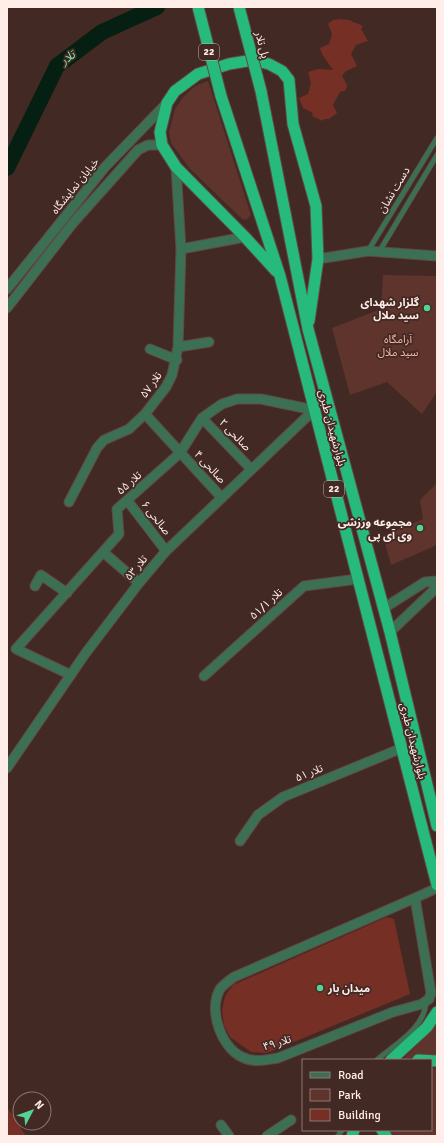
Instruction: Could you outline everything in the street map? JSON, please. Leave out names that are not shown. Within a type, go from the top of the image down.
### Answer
[{"type":"highway","name":"بلوارشهیدان طبری","points":[[198,7],[221,96],[280,276],[437,885]]},
{"type":"highway","name":"پل تلار","points":[[239,7],[261,90]]},
{"type":"highway","points":[[280,276],[246,237],[176,167],[162,145],[160,132],[167,103],[175,91],[198,74],[229,64],[253,60],[269,64],[282,71],[289,80],[293,124],[316,206],[318,259],[308,329]]},
{"type":"highway","name":"بلوارشهیدان طبری","points":[[261,90],[308,329],[384,608],[437,826]]},
{"type":"highway","points":[[392,1059],[427,1027],[437,1012]]},
{"type":"street","name":"خیابان نمایشگاه","points":[[7,289],[105,167],[167,103]]},
{"type":"street","name":"خیابان نمایشگاه","points":[[7,308],[73,223],[138,150],[148,145],[162,145]]},
{"type":"street","name":"تلار ۵۷","points":[[70,502],[97,448],[104,440],[129,429],[145,414],[166,387],[177,360],[181,249],[176,167]]},
{"type":"street","points":[[181,249],[246,237]]},
{"type":"street","points":[[318,259],[368,252],[437,256]]},
{"type":"street","points":[[178,347],[208,342]]},
{"type":"street","points":[[150,348],[177,360]]},
{"type":"street","name":"تلار ۵۵","points":[[71,675],[16,649],[119,534],[117,509],[180,453],[202,418],[222,404],[237,399],[261,399],[314,410]]},
{"type":"street","name":"تلار ۵۳","points":[[7,768],[71,675],[139,582],[166,551],[314,410]]},
{"type":"street","name":"صالحی ۴","points":[[145,414],[222,498]]},
{"type":"street","name":"صالحی ۲","points":[[202,418],[251,469]]},
{"type":"street","name":"صالحی ۶","points":[[127,500],[166,551]]},
{"type":"street","points":[[103,552],[139,582]]},
{"type":"street","points":[[35,586],[41,575],[67,593]]},
{"type":"street","name":"تلار ۵۱/۱","points":[[204,676],[304,586],[358,579]]},
{"type":"street","points":[[384,608],[425,582],[437,583],[433,591],[390,632]]},
{"type":"street","name":"تلار ۵۱","points":[[240,842],[258,814],[283,797],[402,748]]},
{"type":"street","name":"تلار ۴۹","points":[[426,1001],[393,1012],[278,1058],[258,1061],[241,1056],[228,1044],[218,1026],[215,1006],[220,989],[234,977],[437,888]]},
{"type":"street","points":[[415,898],[431,993],[429,999],[426,1001]]},
{"type":"street","points":[[268,1136],[291,1120]]},
{"type":"street","points":[[221,1125],[229,1136]]},
{"type":"lane","name":"دست نشان","points":[[368,252],[437,138]]},
{"type":"lane","points":[[379,253],[437,155]]},
{"type":"lane","points":[[378,1059],[412,1031],[426,1009],[426,1001]]},
{"type":"green space","points":[[208,81],[251,215],[246,220],[242,219],[190,169],[171,143],[169,132],[175,109],[183,97],[195,86]]},
{"type":"green space","name":"آرامگاه سید ملال","points":[[383,275],[437,276],[437,392],[422,414],[387,382],[350,395],[332,328],[381,309]]},
{"type":"green space","name":"مجموعه ورزشی وی آی پی","points":[[437,483],[437,545],[391,565],[383,536],[423,519],[420,500]]},
{"type":"green space","points":[[437,1020],[437,1055],[423,1055],[403,1059],[432,1030]]},
{"type":"green space","points":[[432,1068],[437,1069],[437,1136],[394,1136],[391,1131],[432,1131]]},
{"type":"building","points":[[333,20],[349,20],[363,26],[361,29],[368,41],[356,45],[351,54],[357,66],[346,71],[342,76],[347,85],[346,90],[340,92],[333,105],[337,113],[329,119],[324,119],[323,121],[312,116],[313,113],[303,108],[299,98],[308,94],[311,83],[308,72],[318,69],[333,70],[322,54],[320,48],[329,44],[332,34],[328,24]]},
{"type":"building","name":"میدان بار","points":[[387,917],[394,919],[410,994],[267,1053],[251,1052],[230,1037],[224,1025],[222,1010],[225,996],[233,985]]},
{"type":"building","points":[[7,1107],[12,1115],[12,1131],[23,1131],[26,1136],[7,1136]]},
{"type":"waterway","name":"تلار","points":[[7,168],[57,66],[102,32],[157,7]]},
{"type":"place","name":"گلزار شهدای سید ملال","points":[[427,308]]},
{"type":"place","name":"مجموعه ورزشی وی آی پی","points":[[420,528]]},
{"type":"place","name":"میدان بار","points":[[320,988]]}]
